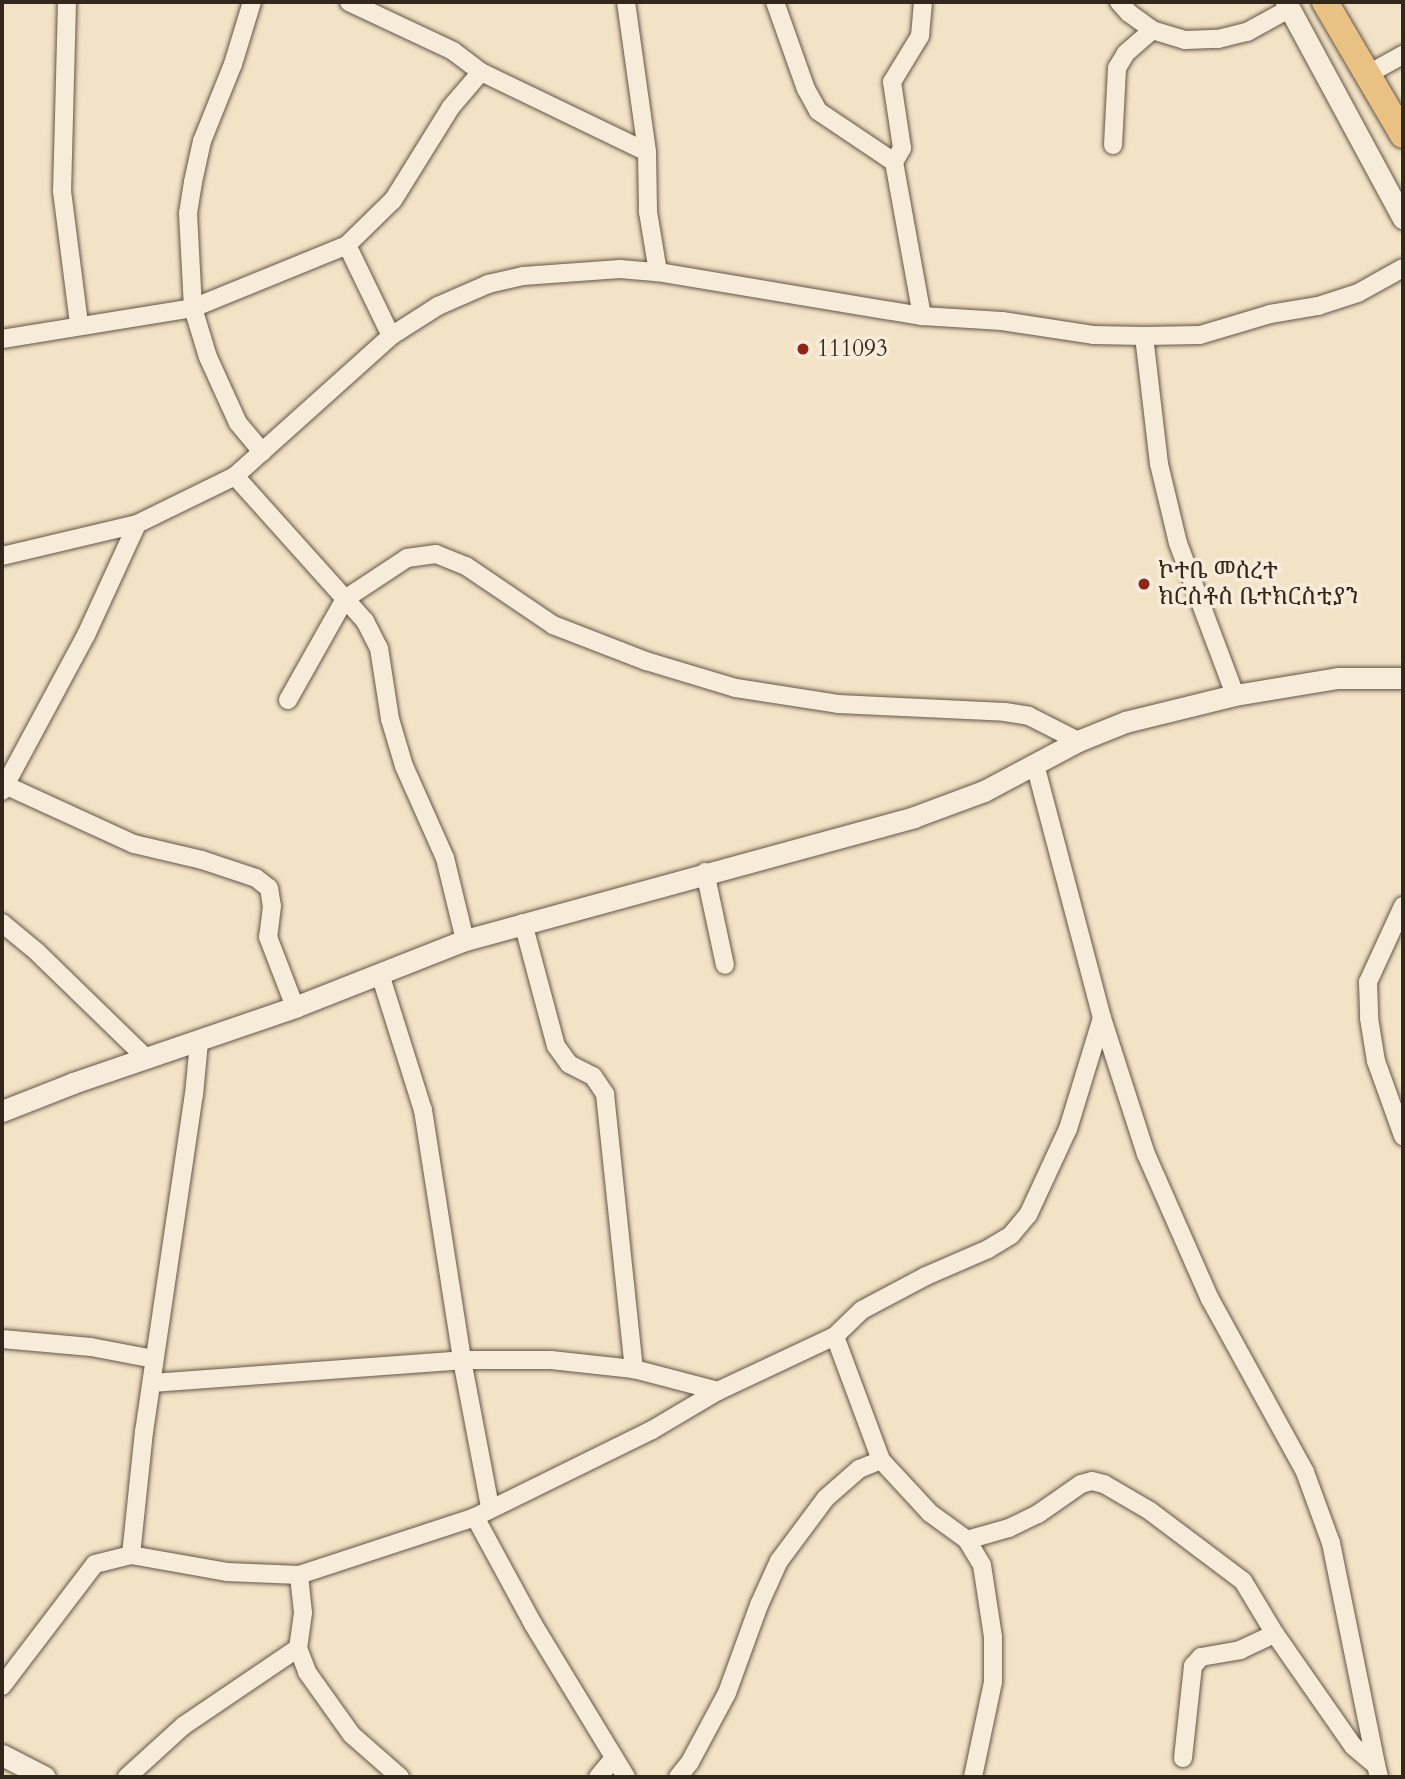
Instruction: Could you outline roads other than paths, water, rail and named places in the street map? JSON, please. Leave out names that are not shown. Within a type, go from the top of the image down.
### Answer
[{"type":"main road","points":[[1325,2],[1370,73],[1403,135]]},
{"type":"street","points":[[67,2],[62,191],[79,324]]},
{"type":"street","points":[[252,2],[233,64],[202,141],[188,213],[193,307],[208,357],[238,423],[262,452]]},
{"type":"street","points":[[349,2],[453,51],[481,72],[646,152]]},
{"type":"street","points":[[626,2],[646,152],[648,212],[658,272]]},
{"type":"street","points":[[775,2],[806,89],[818,111],[894,162]]},
{"type":"street","points":[[922,316],[894,162],[902,148],[892,82],[920,36],[923,2]]},
{"type":"street","points":[[1119,2],[1152,30],[1185,40],[1218,39],[1247,32],[1287,5],[1403,218]]},
{"type":"street","points":[[1113,145],[1117,68],[1126,53],[1152,30]]},
{"type":"street","points":[[1370,73],[1403,55]]},
{"type":"street","points":[[2,340],[79,324],[193,307],[347,245],[393,200],[451,107],[481,72]]},
{"type":"street","points":[[347,245],[391,335]]},
{"type":"street","points":[[2,556],[137,524],[235,476],[391,335],[438,306],[488,284],[550,273],[620,269],[658,272],[922,316],[1002,321],[1093,335],[1144,336],[1200,335],[1270,314],[1318,306],[1358,293],[1403,268]]},
{"type":"street","points":[[1144,336],[1159,464],[1178,543],[1235,695]]},
{"type":"street","points":[[235,476],[365,621],[379,648],[390,719],[401,754],[445,858],[465,940]]},
{"type":"street","points":[[137,524],[86,635],[3,788],[134,844],[202,860],[257,878],[269,888],[272,906],[268,937],[295,1007]]},
{"type":"street","points":[[288,700],[345,599],[408,558],[436,554],[466,566],[553,625],[646,662],[736,688],[838,704],[1005,712],[1029,716],[1078,741]]},
{"type":"street","points":[[2,1111],[73,1083],[295,1007],[465,940],[914,817],[984,791],[1078,741],[1125,722],[1235,695],[1338,678],[1403,678]]},
{"type":"street","points":[[1035,764],[1102,1018],[1146,1154],[1210,1299],[1305,1472],[1331,1543],[1377,1771]]},
{"type":"street","points":[[705,873],[725,965]]},
{"type":"street","points":[[1403,906],[1368,982],[1369,1018],[1376,1061],[1403,1136]]},
{"type":"street","points":[[2,923],[37,951],[147,1059]]},
{"type":"street","points":[[523,923],[556,1046],[569,1064],[600,1084],[605,1094],[634,1369]]},
{"type":"street","points":[[380,974],[423,1110],[483,1512],[533,1624],[626,1777]]},
{"type":"street","points":[[2,1686],[95,1564],[131,1555],[227,1572],[299,1575],[483,1512],[652,1430],[718,1391],[835,1336],[862,1310],[926,1276],[988,1249],[1011,1235],[1028,1215],[1068,1129],[1102,1018]]},
{"type":"street","points":[[131,1555],[144,1433],[194,1095],[199,1042]]},
{"type":"street","points":[[835,1336],[881,1460],[930,1513],[967,1540],[982,1565],[993,1637],[993,1682],[973,1777]]},
{"type":"street","points":[[2,1339],[90,1347],[154,1359]]},
{"type":"street","points":[[152,1383],[461,1360],[551,1360],[634,1369],[718,1391]]},
{"type":"street","points":[[678,1777],[690,1762],[727,1693],[759,1605],[779,1561],[826,1498],[859,1469],[881,1460]]},
{"type":"street","points":[[967,1540],[1009,1528],[1038,1514],[1081,1484],[1092,1481],[1104,1484],[1150,1511],[1243,1581],[1275,1634],[1353,1746],[1377,1771]]},
{"type":"street","points":[[299,1575],[303,1614],[298,1648],[307,1672],[352,1735],[400,1777]]},
{"type":"street","points":[[1183,1758],[1193,1666],[1202,1657],[1240,1650],[1275,1634]]},
{"type":"street","points":[[127,1777],[183,1726],[298,1648]]},
{"type":"street","points":[[2,1755],[44,1777]]},
{"type":"street","points":[[598,1777],[614,1758]]},
{"type":"place","name":"111093","points":[[803,349]]},
{"type":"place","name":"ኮተቤ መሰረተ ክርስቶስ ቤተክርስቲያን","points":[[1144,584]]}]
